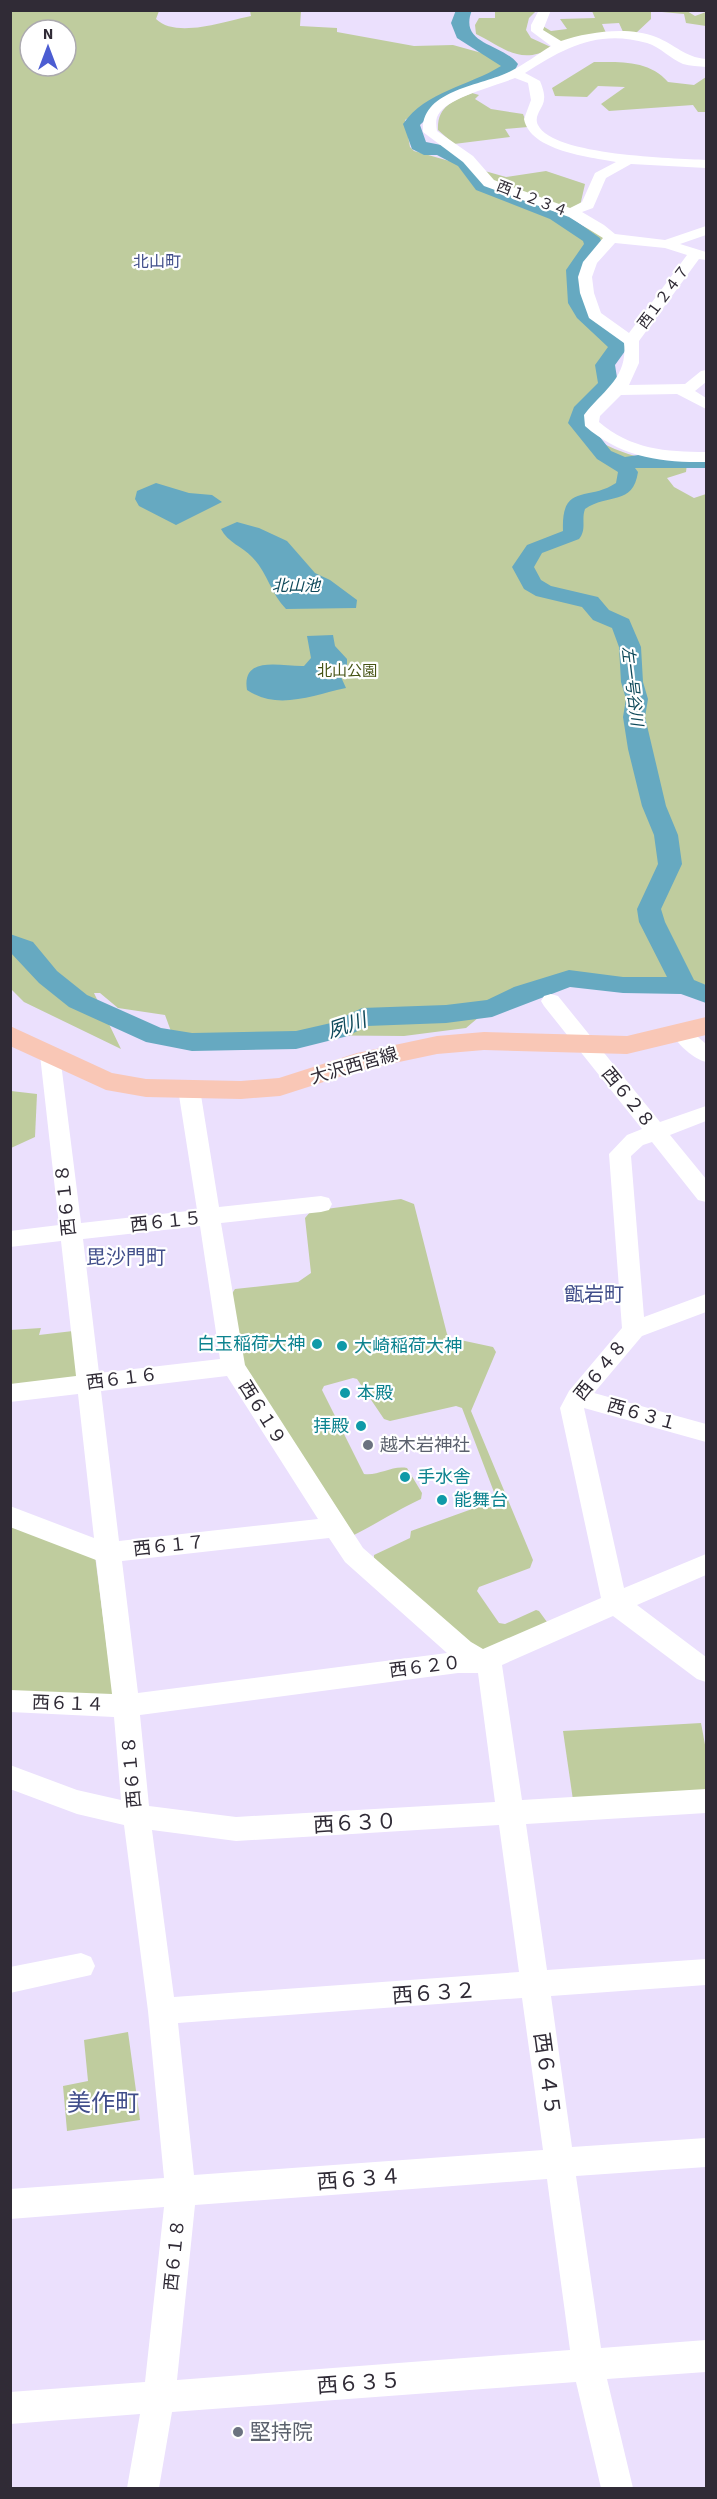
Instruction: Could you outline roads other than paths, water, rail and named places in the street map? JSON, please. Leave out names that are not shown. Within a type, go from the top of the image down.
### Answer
[{"type":"main road","name":"大沢西宮線","points":[[10,1035],[106,1081],[146,1088],[241,1090],[280,1088],[357,1062],[459,1042],[627,1045],[698,1029]]},
{"type":"street","points":[[545,10],[537,25],[537,31],[559,46]]},
{"type":"street","name":"西１２３４","points":[[611,238],[603,230],[569,213],[487,182],[467,158],[444,146],[430,132],[429,121],[434,110],[451,98],[515,74],[559,46],[586,37],[606,35],[639,37],[663,45],[687,61],[706,63]]},
{"type":"street","points":[[515,74],[534,81],[538,100],[530,115],[532,127],[540,135],[576,151],[629,160],[706,164]]},
{"type":"street","points":[[569,213],[588,205],[600,176],[629,160]]},
{"type":"street","points":[[666,244],[706,230]]},
{"type":"street","points":[[702,254],[666,244],[611,238],[590,262],[585,278],[594,315],[630,341],[633,349],[630,368],[619,390],[592,414],[591,423],[603,436],[621,447],[644,454],[706,457]]},
{"type":"street","name":"西１２４７","points":[[630,341],[702,254]]},
{"type":"street","points":[[619,390],[682,390],[696,384],[706,374]]},
{"type":"street","points":[[682,390],[706,404]]},
{"type":"street","name":"西６２８","points":[[551,1001],[706,1194]]},
{"type":"street","points":[[698,1029],[706,1055]]},
{"type":"street","name":"西６１８","points":[[50,1055],[89,1383],[106,1553],[126,1706],[135,1816],[162,2011],[181,2192],[159,2397],[143,2488]]},
{"type":"street","name":"西６１９","points":[[189,1089],[233,1366],[354,1555],[462,1650],[481,1662]]},
{"type":"street","name":"西６４８","points":[[615,1603],[572,1408],[577,1397],[634,1330],[620,1154],[635,1140],[706,1113]]},
{"type":"street","name":"西６１５","points":[[10,1239],[321,1204]]},
{"type":"street","points":[[634,1330],[706,1303]]},
{"type":"street","name":"西６１６","points":[[10,1393],[233,1366]]},
{"type":"street","name":"西６３１","points":[[577,1397],[706,1433]]},
{"type":"street","name":"西６１７","points":[[10,1516],[106,1553],[334,1527]]},
{"type":"street","name":"西６２０","points":[[126,1706],[458,1662],[481,1662],[706,1564]]},
{"type":"street","points":[[615,1603],[706,1671]]},
{"type":"street","name":"西６４５","points":[[481,1662],[490,1667],[588,2366],[617,2488]]},
{"type":"street","name":"西６１４","points":[[10,1701],[126,1706]]},
{"type":"street","name":"西６３０","points":[[10,1777],[77,1802],[135,1816],[236,1829],[512,1815],[706,1802]]},
{"type":"street","points":[[10,1980],[81,1966]]},
{"type":"street","name":"西６３２","points":[[162,2011],[706,1972]]},
{"type":"street","name":"西６３４","points":[[10,2204],[706,2152]]},
{"type":"street","name":"西６３５","points":[[10,2408],[706,2356]]},
{"type":"water","points":[[156,483],[189,493],[212,495],[222,502],[176,525],[139,506],[135,499],[137,491]]},
{"type":"water","name":"北山池","points":[[237,522],[259,528],[287,541],[315,573],[330,580],[357,600],[356,608],[286,609],[276,597],[262,569],[248,553],[227,538],[221,529]]},
{"type":"water","name":"北山池","points":[[333,635],[335,646],[347,659],[347,667],[341,677],[346,688],[295,700],[271,700],[247,690],[250,671],[265,665],[304,666],[311,658],[307,636]]},
{"type":"waterway","points":[[464,10],[459,23],[463,35],[510,64],[508,69],[445,98],[422,113],[411,124],[418,145],[430,151],[440,150],[464,162],[482,186],[556,215],[591,238],[593,244],[575,270],[577,303],[584,314],[616,342],[618,347],[605,365],[608,384],[581,411],[578,423],[604,455],[622,464]]},
{"type":"waterway","points":[[622,464],[645,460],[706,462]]},
{"type":"waterway","name":"左一号谷川","points":[[622,464],[628,472],[626,485],[621,490],[592,497],[577,504],[573,510],[572,535],[534,549],[523,567],[532,584],[544,591],[590,602],[601,615],[621,624],[630,647],[632,682],[637,699],[634,717],[654,806],[666,835],[670,864],[649,909],[652,922],[684,986]]},
{"type":"waterway","name":"夙川","points":[[10,942],[24,948],[48,977],[78,1001],[155,1036],[192,1042],[296,1040],[339,1030],[362,1017],[446,1014],[492,1008],[523,993],[569,978],[623,985],[684,986]]},
{"type":"waterway","name":"夙川","points":[[684,986],[706,995]]},
{"type":"place","name":"白玉稲荷大神","points":[[317,1344]]},
{"type":"place","name":"大崎稲荷大神","points":[[342,1346]]},
{"type":"place","name":"本殿","points":[[345,1393]]},
{"type":"place","name":"拝殿","points":[[361,1426]]},
{"type":"place","name":"越木岩神社","points":[[368,1445]]},
{"type":"place","name":"手水舎","points":[[405,1477]]},
{"type":"place","name":"能舞台","points":[[442,1500]]},
{"type":"place","name":"堅持院","points":[[238,2432]]},
{"type":"district","name":"北山町","points":[[157,262]]},
{"type":"district","name":"毘沙門町","points":[[126,1258]]},
{"type":"district","name":"甑岩町","points":[[594,1295]]},
{"type":"district","name":"美作町","points":[[103,2103]]},
{"type":"park label","name":"北山公園","points":[[347,671]]}]
